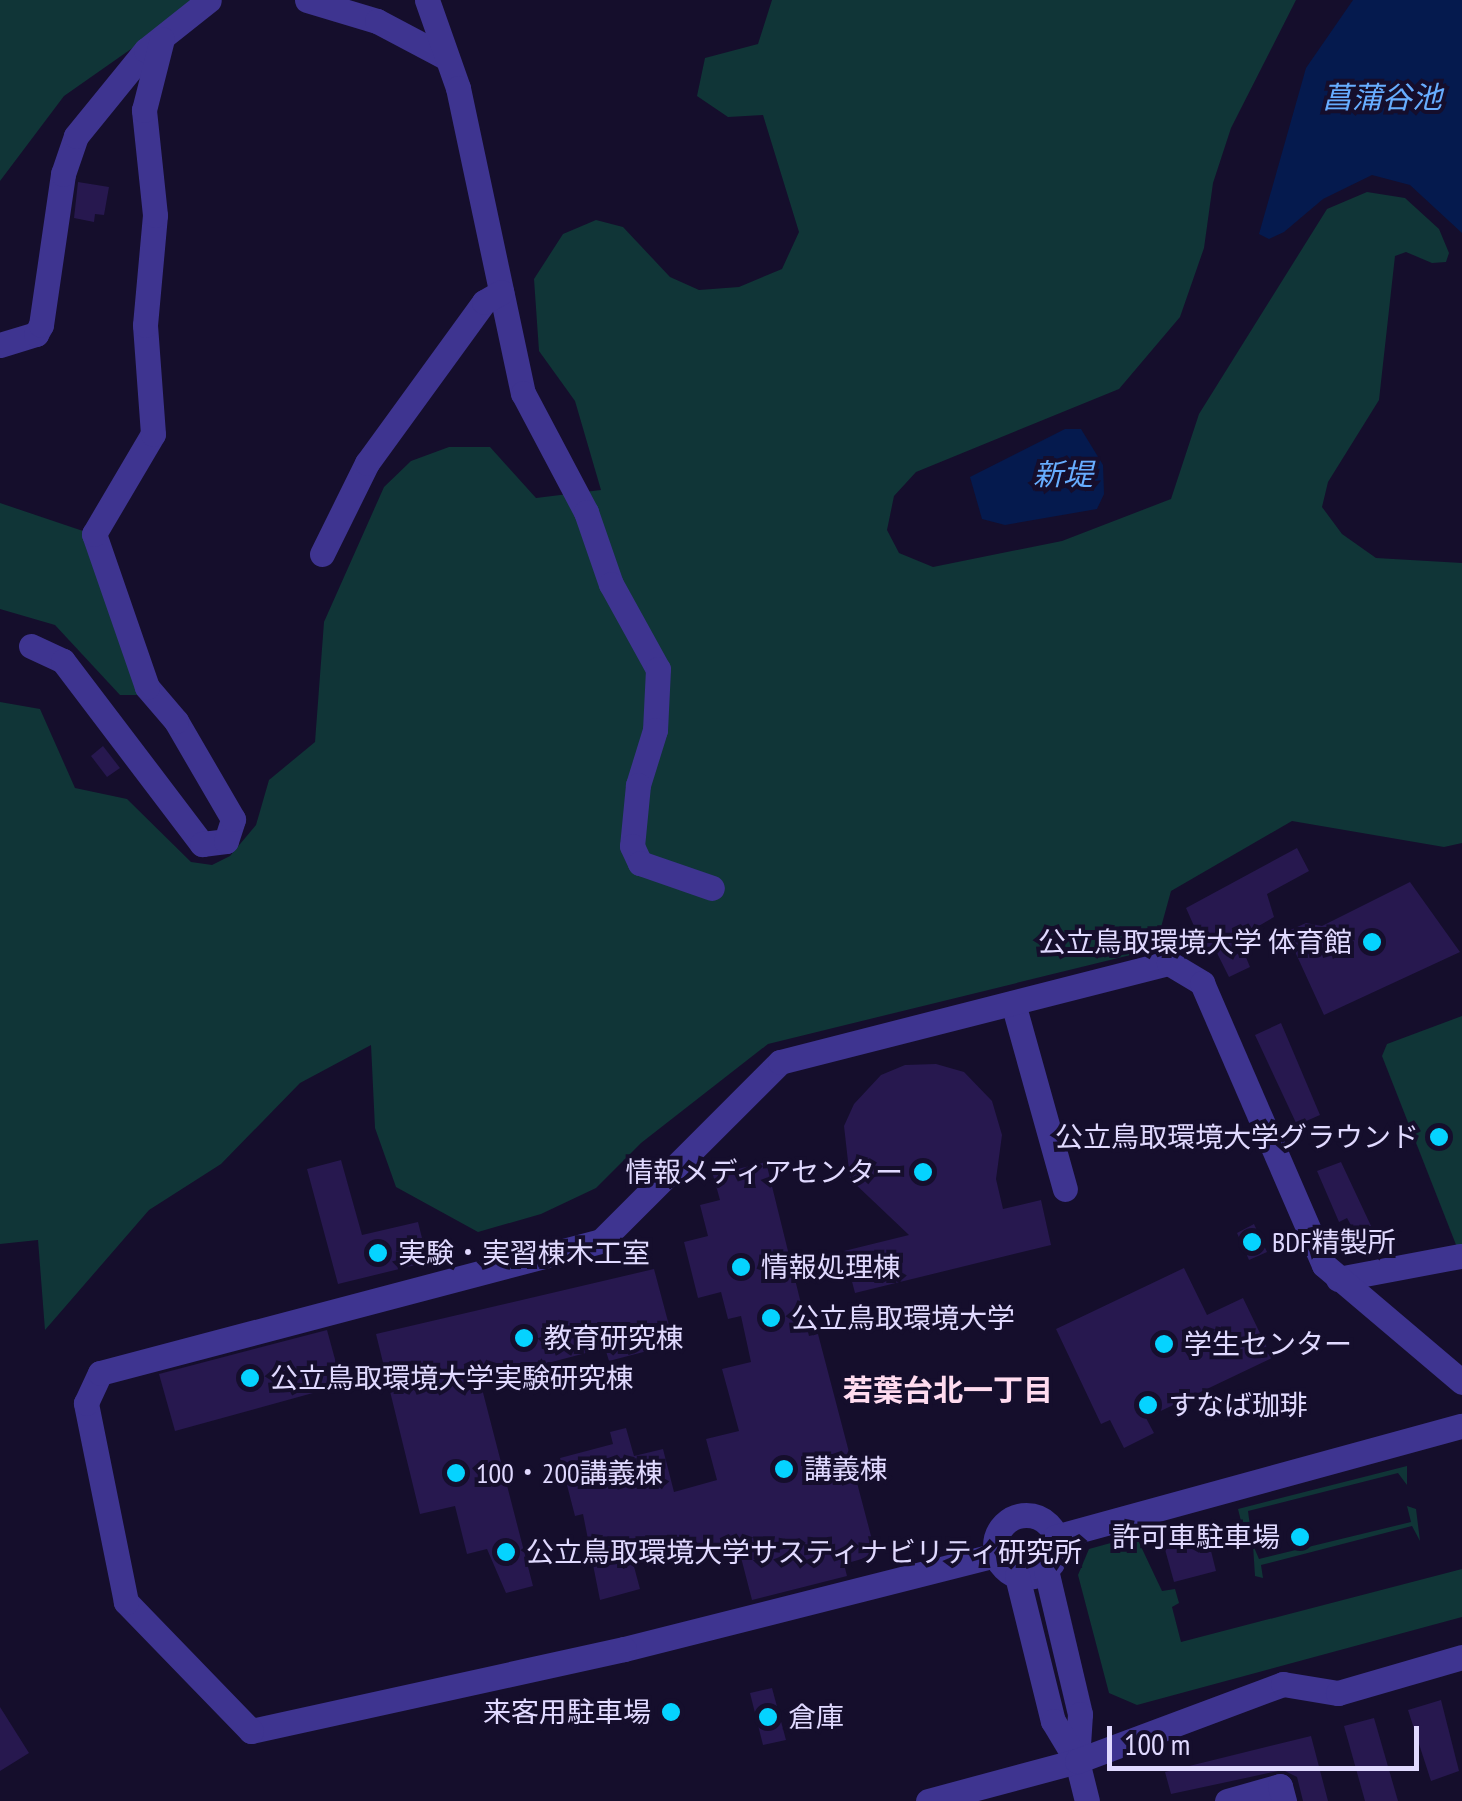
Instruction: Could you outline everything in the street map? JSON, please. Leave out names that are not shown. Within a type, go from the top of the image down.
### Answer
[{"type":"street","points":[[0,346],[36,334],[41,325],[62,174],[76,136],[109,92],[162,39],[209,0]]},
{"type":"street","points":[[307,0],[377,21],[445,57]]},
{"type":"street","points":[[427,0],[472,143],[524,393],[586,512],[610,584],[658,669],[655,730],[638,784],[632,846],[640,863],[712,888]]},
{"type":"street","points":[[31,646],[63,662],[202,844],[226,841],[233,819],[176,721],[148,688],[94,534],[153,434],[144,325],[155,215],[144,110],[162,39]]},
{"type":"street","points":[[322,554],[367,463],[484,302],[501,292]]},
{"type":"street","points":[[996,1555],[624,1649],[251,1731],[126,1602],[86,1403],[100,1373],[601,1241],[780,1062],[1169,963],[1202,983],[1316,1248],[1338,1279],[1462,1382]]},
{"type":"street","points":[[1013,1003],[1065,1190]]},
{"type":"street","points":[[1338,1279],[1460,1256]]},
{"type":"street","points":[[1056,1537],[1462,1426]]},
{"type":"street","points":[[996,1555],[1002,1526],[1021,1516],[1041,1519],[1056,1537],[1056,1553],[1046,1570],[1080,1714],[1077,1761]]},
{"type":"street","points":[[996,1555],[1017,1576],[1053,1721],[1077,1761],[1087,1801]]},
{"type":"street","points":[[1017,1576],[1046,1570]]},
{"type":"street","points":[[928,1801],[1077,1761],[1283,1684],[1338,1693],[1462,1657]]},
{"type":"street","points":[[1227,1801],[1280,1786],[1284,1801]]},
{"type":"green space","points":[[0,0],[201,0],[64,96],[0,181]]},
{"type":"green space","points":[[772,0],[1296,0],[1231,128],[1213,183],[1204,248],[1180,317],[1119,389],[916,472],[894,496],[887,530],[899,553],[933,567],[1062,541],[1171,499],[1199,414],[1327,209],[1367,192],[1405,198],[1439,229],[1449,253],[1446,262],[1432,263],[1406,252],[1395,256],[1379,400],[1328,482],[1322,507],[1342,534],[1376,558],[1462,563],[1462,843],[1444,847],[1292,821],[1171,891],[1155,949],[768,1044],[641,1143],[596,1188],[541,1214],[478,1232],[396,1187],[375,1128],[371,1045],[300,1083],[221,1164],[149,1210],[45,1330],[38,1240],[0,1244],[0,702],[40,709],[75,788],[127,799],[191,862],[212,865],[230,856],[256,825],[269,780],[315,742],[324,622],[384,487],[411,461],[449,447],[490,447],[536,498],[601,490],[575,401],[539,351],[534,279],[563,234],[596,220],[623,227],[670,277],[699,290],[739,287],[782,269],[799,232],[763,115],[728,117],[697,96],[705,58],[758,44]]},
{"type":"green space","points":[[0,503],[83,531],[143,695],[120,695],[55,625],[0,609]]},
{"type":"green space","name":"公立鳥取環境大学グラウンド","points":[[1462,1016],[1462,1260],[1382,1056],[1387,1044]]},
{"type":"green space","points":[[1407,1466],[1407,1485],[1398,1473],[1248,1511],[1250,1526],[1241,1521],[1238,1509]]},
{"type":"green space","points":[[1407,1506],[1416,1509],[1420,1541],[1412,1526],[1261,1565],[1263,1578],[1255,1576],[1253,1545],[1259,1559],[1411,1522]]},
{"type":"green space","points":[[1136,1536],[1162,1591],[1175,1589],[1179,1603],[1172,1607],[1181,1642],[1462,1569],[1462,1617],[1137,1705],[1109,1693],[1078,1575],[1089,1549]]},
{"type":"water","name":"菖蒲谷池","points":[[1353,0],[1462,0],[1462,233],[1410,185],[1372,175],[1323,199],[1284,232],[1269,239],[1259,234],[1306,68]]},
{"type":"water","name":"新堤","points":[[1065,429],[1081,429],[1103,465],[1104,494],[1097,509],[1005,525],[982,519],[970,477]]},
{"type":"building","points":[[78,182],[109,187],[104,215],[95,214],[94,222],[74,218]]},
{"type":"building","points":[[103,746],[120,768],[107,777],[91,756]]},
{"type":"building","points":[[1297,848],[1309,871],[1267,894],[1274,917],[1238,938],[1250,967],[1229,977],[1215,949],[1206,953],[1186,908]]},
{"type":"building","name":"公立鳥取環境大学 体育館","points":[[1410,882],[1460,952],[1324,1015],[1286,932],[1306,923],[1322,926]]},
{"type":"building","points":[[1281,1023],[1320,1115],[1297,1125],[1255,1035]]},
{"type":"building","name":"情報メディアセンター","points":[[936,1064],[964,1072],[992,1101],[1002,1135],[996,1179],[1003,1209],[1041,1200],[1051,1245],[855,1293],[844,1251],[909,1235],[850,1179],[844,1126],[854,1104],[881,1075],[905,1065]]},
{"type":"building","points":[[341,1160],[362,1235],[418,1222],[428,1262],[338,1284],[307,1169]]},
{"type":"building","name":"講義棟","points":[[766,1162],[809,1336],[818,1334],[876,1555],[844,1564],[847,1576],[752,1600],[737,1542],[681,1557],[679,1546],[632,1559],[640,1589],[600,1600],[583,1514],[575,1516],[560,1458],[613,1444],[610,1432],[626,1428],[634,1456],[663,1449],[674,1492],[717,1480],[706,1439],[739,1431],[722,1369],[751,1362],[741,1316],[728,1319],[721,1292],[698,1298],[684,1242],[708,1236],[700,1205],[720,1200],[713,1175]]},
{"type":"building","points":[[1341,1162],[1372,1228],[1357,1236],[1347,1218],[1339,1222],[1317,1171]]},
{"type":"building","name":"BDF精製所","points":[[1254,1224],[1267,1252],[1249,1260],[1237,1233]]},
{"type":"building","name":"学生センター","points":[[1184,1268],[1207,1315],[1243,1298],[1272,1358],[1146,1418],[1154,1433],[1124,1448],[1110,1420],[1101,1424],[1056,1329]]},
{"type":"building","points":[[654,1269],[674,1344],[609,1361],[605,1348],[480,1381],[533,1586],[506,1593],[487,1549],[467,1554],[455,1506],[420,1514],[376,1334]]},
{"type":"building","name":"公立鳥取環境大学実験研究棟","points":[[327,1330],[342,1385],[175,1431],[159,1374]]},
{"type":"building","points":[[1206,1531],[1216,1571],[1174,1582],[1163,1542]]},
{"type":"building","name":"倉庫","points":[[772,1688],[786,1740],[763,1745],[750,1693]]},
{"type":"building","points":[[1441,1700],[1459,1771],[1431,1781],[1408,1710]]},
{"type":"building","points":[[0,1707],[29,1753],[0,1771]]},
{"type":"building","points":[[1374,1718],[1398,1801],[1365,1801],[1344,1726]]},
{"type":"building","points":[[1311,1736],[1328,1801],[1303,1801],[1297,1777],[1283,1770],[1171,1794],[1165,1772]]},
{"type":"place","name":"公立鳥取環境大学 体育館","points":[[1372,942]]},
{"type":"place","name":"公立鳥取環境大学グラウンド","points":[[1439,1137]]},
{"type":"place","name":"情報メディアセンター","points":[[923,1172]]},
{"type":"place","name":"BDF精製所","points":[[1252,1242]]},
{"type":"place","name":"実験・実習棟木工室","points":[[378,1253]]},
{"type":"place","name":"情報処理棟","points":[[741,1267]]},
{"type":"place","name":"公立鳥取環境大学","points":[[771,1318]]},
{"type":"place","name":"教育研究棟","points":[[524,1338]]},
{"type":"place","name":"学生センター","points":[[1164,1344]]},
{"type":"place","name":"公立鳥取環境大学実験研究棟","points":[[250,1378]]},
{"type":"place","name":"すなば珈琲","points":[[1148,1405]]},
{"type":"place","name":"講義棟","points":[[784,1469]]},
{"type":"place","name":"100・200講義棟","points":[[456,1473]]},
{"type":"place","name":"許可車駐車場","points":[[1300,1537]]},
{"type":"place","name":"公立鳥取環境大学サスティナビリティ研究所","points":[[506,1552]]},
{"type":"place","name":"来客用駐車場","points":[[671,1712]]},
{"type":"place","name":"倉庫","points":[[768,1717]]},
{"type":"district","name":"若葉台北一丁目","points":[[948,1390]]}]
